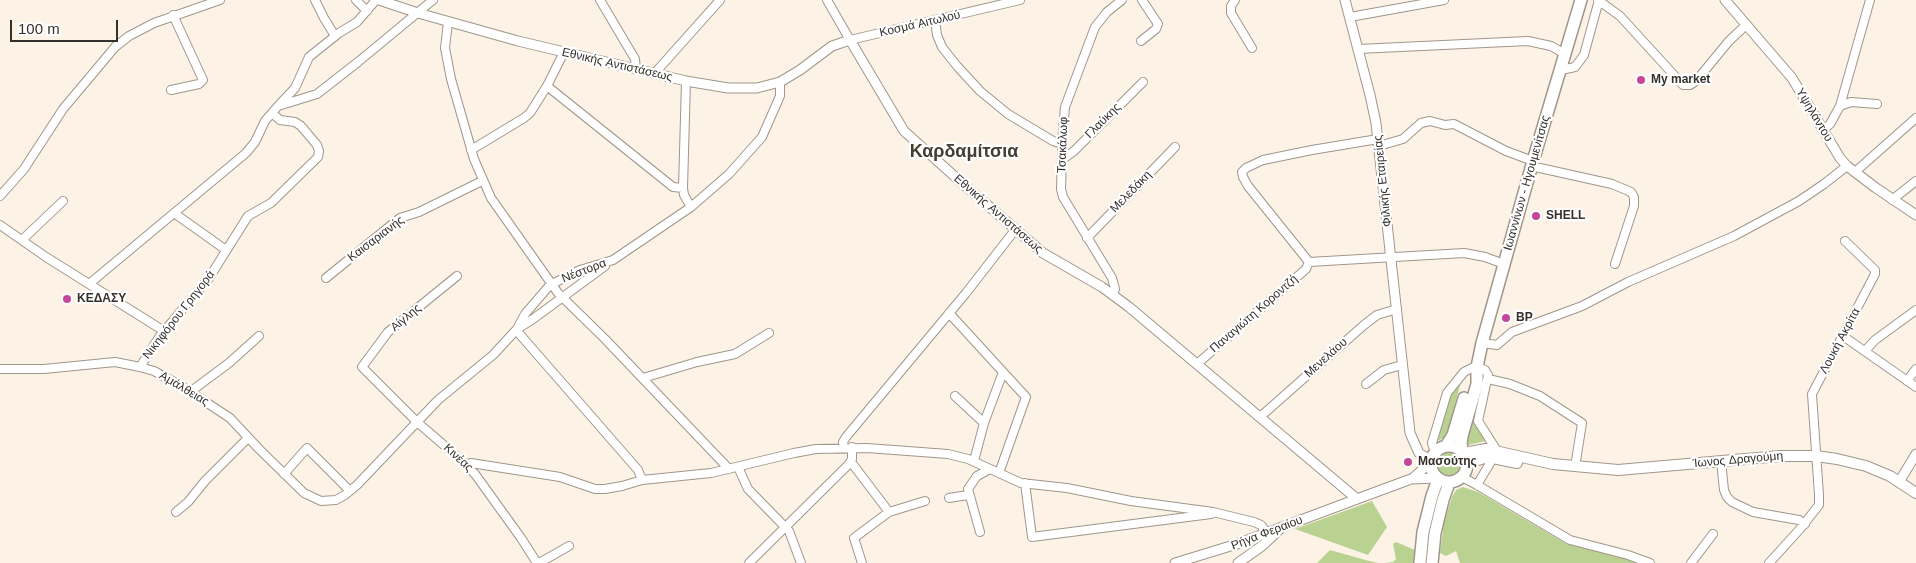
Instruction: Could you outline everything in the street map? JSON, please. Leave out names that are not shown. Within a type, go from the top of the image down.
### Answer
[{"type":"main road","name":"Ιωαννίνων - Ηγουμενίτσας","points":[[1465,456],[1461,444],[1462,436],[1476,384],[1482,343],[1532,164],[1581,0]]},
{"type":"main road","name":"Ιωαννίνων - Ηγουμενίτσας","points":[[1446,446],[1454,434],[1469,381],[1477,367]]},
{"type":"main road","points":[[1432,563],[1435,534],[1443,500],[1442,480],[1432,470],[1433,458],[1446,446],[1456,447],[1465,456],[1467,471],[1462,478],[1442,480]]},
{"type":"main road","name":"Ίωνος Δραγούμη","points":[[1495,454],[1575,467],[1625,469],[1789,455],[1816,456],[1860,464],[1875,469],[1916,493]]},
{"type":"main road","points":[[1465,456],[1484,457],[1495,454]]},
{"type":"main road","points":[[1420,563],[1425,525],[1432,496],[1442,480]]},
{"type":"street","points":[[0,196],[24,169],[63,108],[111,50],[125,38],[141,29],[220,0]]},
{"type":"street","points":[[315,0],[335,36]]},
{"type":"street","points":[[356,0],[367,11]]},
{"type":"street","points":[[89,284],[246,153],[255,142],[272,112],[295,88],[309,57],[335,36],[357,22],[376,0]]},
{"type":"street","name":"Εθνικής Αντιστάσεως","points":[[380,0],[448,22],[636,70],[686,81],[741,89],[780,82],[790,77],[835,44],[850,40],[904,131],[1015,230],[1052,260],[1113,294],[1357,499]]},
{"type":"street","points":[[278,106],[317,94],[433,0]]},
{"type":"street","points":[[600,0],[635,59],[636,70]]},
{"type":"street","points":[[654,74],[720,0]]},
{"type":"street","points":[[827,0],[850,40]]},
{"type":"street","name":"Κοσμά Αιτωλού","points":[[850,40],[1020,0]]},
{"type":"street","name":"Τσακάλωφ","points":[[1113,294],[1112,278],[1063,197],[1061,189],[1062,144],[1065,106],[1095,27],[1105,14],[1122,0]]},
{"type":"street","points":[[1141,41],[1158,24],[1142,0]]},
{"type":"street","points":[[1235,0],[1230,6],[1231,13],[1252,48]]},
{"type":"street","name":"Φιλικής Εταιρείας","points":[[1345,0],[1372,101],[1379,143],[1408,424],[1412,441],[1422,455],[1433,458]]},
{"type":"street","points":[[1350,17],[1444,0]]},
{"type":"street","points":[[1561,70],[1575,66],[1584,55],[1598,0],[1620,16],[1683,85],[1690,85],[1696,81],[1729,41],[1746,25]]},
{"type":"street","name":"Υψηλάντου","points":[[1725,0],[1792,78],[1838,155],[1851,168],[1892,200],[1916,215]]},
{"type":"street","points":[[1823,130],[1830,124],[1840,106],[1870,0]]},
{"type":"street","points":[[171,90],[199,84],[203,80],[173,16]]},
{"type":"street","points":[[935,20],[937,35],[942,47],[980,92],[1008,114],[1053,141],[1062,144]]},
{"type":"street","points":[[448,22],[445,48],[446,60],[459,111],[482,181],[498,208],[550,285],[643,378],[728,469]]},
{"type":"street","points":[[1358,49],[1528,41],[1551,46],[1566,54]]},
{"type":"street","points":[[471,150],[526,116],[547,86],[564,52]]},
{"type":"street","points":[[686,81],[683,188],[684,195],[691,208]]},
{"type":"street","name":"Νέστορα","points":[[334,501],[350,491],[443,395],[493,355],[550,285],[580,270],[613,260],[691,208],[729,174],[760,139],[780,96],[780,82]]},
{"type":"street","name":"Γλαύκης","points":[[1063,159],[1143,82]]},
{"type":"street","points":[[547,86],[672,187],[683,188]]},
{"type":"street","points":[[1840,106],[1851,102],[1877,104]]},
{"type":"street","name":"Νικηφόρου Γρηγορά","points":[[140,367],[164,330],[209,278],[250,214],[271,203],[318,155],[318,148],[314,141],[299,124],[280,120],[272,112]]},
{"type":"street","points":[[1482,343],[1497,345],[1512,332],[1582,306],[1628,282],[1734,236],[1799,200],[1851,168],[1916,118]]},
{"type":"street","points":[[1504,264],[1485,256],[1464,253],[1309,262],[1248,186],[1243,179],[1242,172],[1251,165],[1273,157],[1403,139],[1421,123],[1430,121],[1445,125],[1454,124],[1532,164],[1612,184],[1631,192],[1634,198],[1634,206],[1614,264]]},
{"type":"street","name":"Μελεδάκη","points":[[1088,238],[1175,147]]},
{"type":"street","name":"Καισαριανής","points":[[326,278],[400,218],[420,212],[482,181]]},
{"type":"street","points":[[1892,200],[1916,181]]},
{"type":"street","points":[[22,240],[63,200]]},
{"type":"street","points":[[174,213],[226,250]]},
{"type":"street","points":[[0,225],[46,258],[164,330]]},
{"type":"street","points":[[889,512],[851,462],[848,448],[844,442],[846,437],[1015,230]]},
{"type":"street","name":"Λουκή Ακρίτα","points":[[1770,563],[1818,508],[1812,394],[1876,272],[1845,241]]},
{"type":"street","points":[[613,260],[533,319],[516,329],[638,470],[642,480]]},
{"type":"street","name":"Παναγιώτη Κοροντζή","points":[[1197,364],[1306,269],[1309,262]]},
{"type":"street","name":"Αίγλης","points":[[362,367],[387,334],[457,276]]},
{"type":"street","name":"Μενελάου","points":[[1260,417],[1364,325],[1377,315],[1397,309]]},
{"type":"street","points":[[1865,351],[1875,340],[1916,310]]},
{"type":"street","points":[[948,313],[1026,397],[999,473]]},
{"type":"street","points":[[643,378],[696,362],[735,354],[769,333]]},
{"type":"street","points":[[190,392],[229,363],[258,336]]},
{"type":"street","points":[[1843,336],[1916,387]]},
{"type":"street","name":"Αμάλθειας","points":[[0,368],[44,369],[114,362],[140,367],[159,374],[230,418],[284,474],[309,496],[322,501],[334,501]]},
{"type":"street","points":[[1366,384],[1384,370],[1402,365]]},
{"type":"street","name":"Κινέας","points":[[362,367],[417,422],[475,474],[538,563]]},
{"type":"street","points":[[1411,479],[1433,458],[1432,443],[1447,393],[1464,372],[1470,367],[1477,367],[1487,372],[1488,379],[1478,421],[1495,454],[1478,485]]},
{"type":"street","points":[[1907,381],[1916,369]]},
{"type":"street","points":[[974,461],[984,423],[1002,372]]},
{"type":"street","points":[[1488,379],[1510,384],[1540,396],[1582,423],[1575,467]]},
{"type":"street","points":[[955,396],[984,423]]},
{"type":"street","points":[[176,512],[188,502],[248,438]]},
{"type":"street","points":[[284,474],[307,448],[350,491]]},
{"type":"street","points":[[466,465],[471,463],[560,477],[595,489],[615,488],[642,480],[693,476],[794,453],[848,448],[948,454],[974,461],[1025,483],[1062,487],[1131,501],[1213,512],[1254,522],[1260,525],[1267,533]]},
{"type":"street","points":[[1898,482],[1916,454]]},
{"type":"street","points":[[1721,461],[1724,490],[1732,502],[1753,512],[1799,520],[1805,524]]},
{"type":"street","points":[[749,563],[784,526],[851,462]]},
{"type":"street","points":[[738,467],[748,489],[791,534],[801,563]]},
{"type":"street","points":[[980,532],[968,494],[969,486],[975,478],[990,469]]},
{"type":"street","points":[[1462,478],[1478,485],[1570,540],[1628,555],[1650,563]]},
{"type":"street","points":[[1357,499],[1411,479],[1442,480]]},
{"type":"street","points":[[1025,483],[1032,537],[1208,515],[1213,512]]},
{"type":"street","points":[[949,498],[968,494]]},
{"type":"street","name":"Ρήγα Φεραίου","points":[[1175,563],[1228,548],[1357,499]]},
{"type":"street","points":[[862,563],[854,538],[889,512],[925,500]]},
{"type":"street","points":[[1238,563],[1283,526]]},
{"type":"street","points":[[1691,563],[1713,534]]},
{"type":"street","points":[[538,563],[569,546]]},
{"type":"green space","points":[[1462,378],[1446,437],[1437,441],[1450,394]]},
{"type":"green space","points":[[1481,387],[1484,387],[1475,421],[1486,441],[1468,445],[1466,442]]},
{"type":"green space","points":[[1449,451],[1458,455],[1462,464],[1458,473],[1449,477],[1440,473],[1436,464],[1440,455]]},
{"type":"green space","points":[[1463,487],[1478,492],[1565,543],[1643,563],[1460,563],[1456,551],[1446,556],[1440,553],[1444,523],[1452,497],[1456,490]]},
{"type":"green space","points":[[1372,501],[1387,527],[1368,555],[1295,529]]},
{"type":"green space","points":[[1396,542],[1415,550],[1416,563],[1385,563],[1393,562],[1396,559],[1393,544]]},
{"type":"green space","points":[[1330,550],[1369,561],[1379,563],[1317,563]]},
{"type":"place","name":"My market","points":[[1641,80]]},
{"type":"place","name":"SHELL","points":[[1536,216]]},
{"type":"place","name":"ΚΕΔΑΣΥ","points":[[67,299]]},
{"type":"place","name":"BP","points":[[1506,318]]},
{"type":"place","name":"Μασούτης","points":[[1408,462]]},
{"type":"district","name":"Καρδαμίτσια","points":[[964,152]]}]
